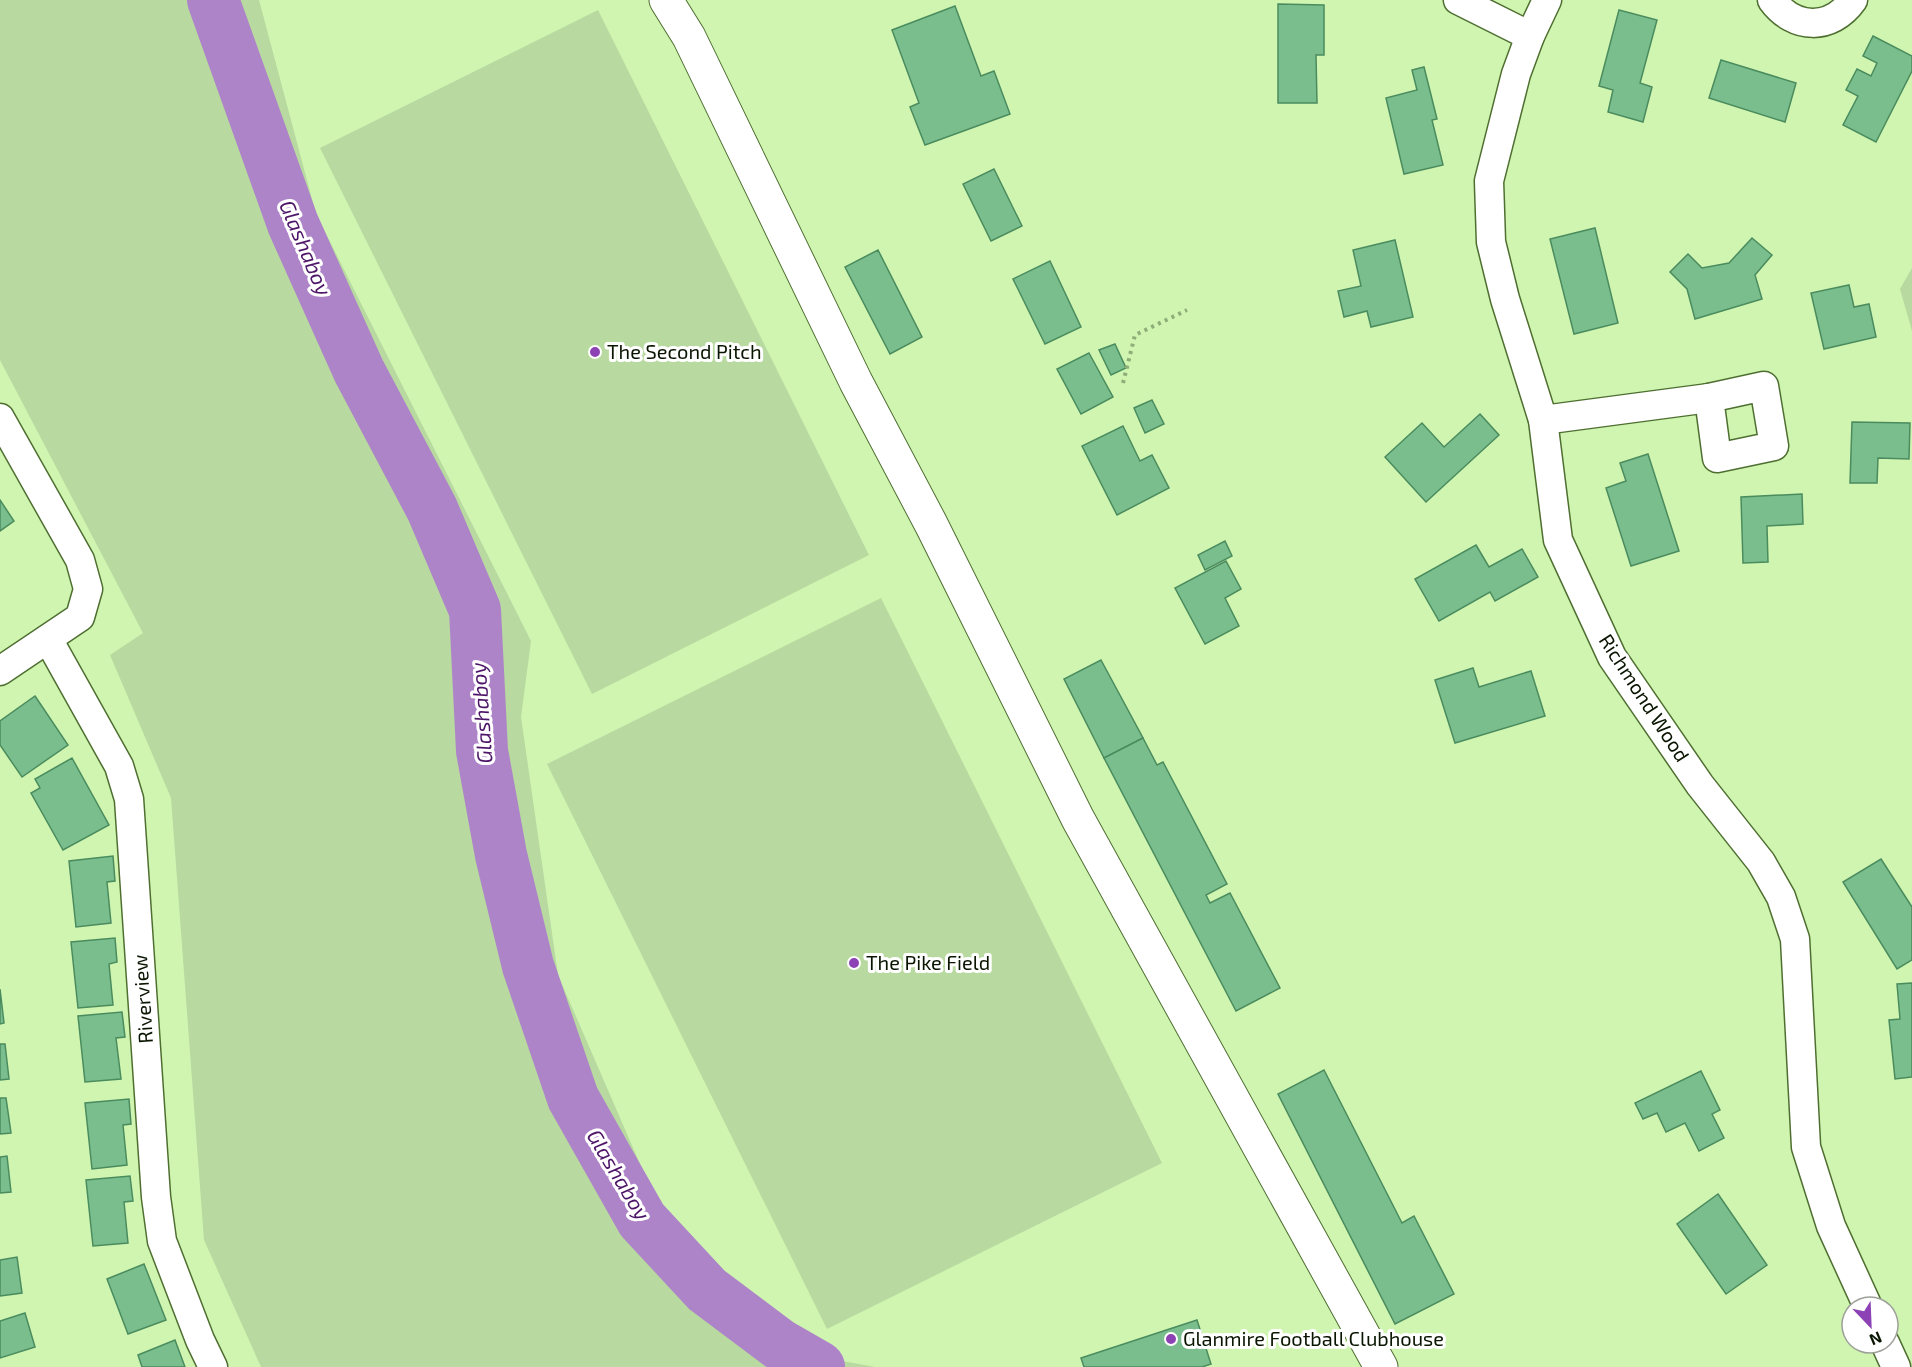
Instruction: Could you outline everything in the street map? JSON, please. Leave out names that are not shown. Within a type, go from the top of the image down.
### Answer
[{"type":"main road","points":[[666,0],[689,37],[856,382],[939,541],[1078,819],[1381,1367]]},
{"type":"street","points":[[1458,0],[1530,36]]},
{"type":"street","name":"Richmond Wood","points":[[1547,0],[1516,74],[1489,181],[1491,242],[1505,299],[1543,420],[1558,540],[1612,657],[1701,785],[1761,862],[1782,897],[1795,939],[1806,1146],[1831,1226],[1863,1295]]},
{"type":"street","points":[[1772,0],[1778,9],[1790,18],[1804,22],[1819,22],[1833,18],[1846,10],[1853,0]]},
{"type":"street","points":[[1543,420],[1709,398]]},
{"type":"street","points":[[0,418],[80,560],[88,589],[80,616],[0,671]]},
{"type":"street","name":"Riverview","points":[[48,639],[119,765],[129,799],[156,1197],[162,1241],[200,1340],[213,1367]]},
{"type":"path","points":[[1123,383],[1135,335],[1186,310]]},
{"type":"green space","points":[[0,0],[259,0],[316,214],[531,641],[521,717],[558,975],[667,1226],[748,1303],[831,1359],[875,1367],[261,1367],[204,1240],[171,798],[110,655],[143,633],[0,360]]},
{"type":"green space","name":"The Second Pitch","points":[[598,10],[869,555],[592,694],[320,148]]},
{"type":"green space","points":[[1912,268],[1912,331],[1900,289]]},
{"type":"green space","name":"The Pike Field","points":[[881,598],[1162,1163],[827,1329],[547,764]]},
{"type":"building","points":[[1278,4],[1324,5],[1324,55],[1316,55],[1317,103],[1278,103]]},
{"type":"building","points":[[955,6],[981,76],[994,71],[1010,114],[925,145],[910,107],[919,103],[892,30]]},
{"type":"building","points":[[1619,10],[1657,20],[1640,83],[1652,87],[1643,122],[1608,112],[1613,90],[1599,86]]},
{"type":"building","points":[[1873,36],[1912,56],[1912,71],[1876,142],[1843,125],[1858,96],[1846,90],[1857,69],[1871,76],[1877,63],[1863,56]]},
{"type":"building","points":[[1721,60],[1796,83],[1785,122],[1709,98]]},
{"type":"building","points":[[1424,67],[1437,119],[1432,120],[1443,165],[1404,174],[1386,98],[1417,90],[1412,70]]},
{"type":"building","points":[[994,169],[1022,226],[991,241],[963,184]]},
{"type":"building","points":[[1595,228],[1618,323],[1574,334],[1550,239]]},
{"type":"building","points":[[1752,238],[1772,255],[1755,275],[1762,299],[1695,319],[1687,289],[1670,272],[1688,254],[1702,268],[1729,263]]},
{"type":"building","points":[[1395,240],[1413,317],[1371,327],[1367,311],[1344,317],[1338,291],[1361,286],[1353,250]]},
{"type":"building","points":[[878,250],[922,337],[890,354],[845,267]]},
{"type":"building","points":[[1050,261],[1081,327],[1045,344],[1013,279]]},
{"type":"building","points":[[1849,285],[1854,307],[1869,304],[1876,337],[1824,349],[1811,293]]},
{"type":"building","points":[[1115,344],[1126,368],[1111,375],[1099,350]]},
{"type":"building","points":[[1089,353],[1113,397],[1081,414],[1057,369]]},
{"type":"building","points":[[1152,400],[1164,424],[1145,433],[1134,408]]},
{"type":"building","points":[[1480,414],[1499,435],[1426,502],[1385,457],[1422,423],[1444,447]]},
{"type":"building","points":[[1852,422],[1910,423],[1909,459],[1878,458],[1877,483],[1850,483]]},
{"type":"building","points":[[1123,426],[1140,461],[1152,455],[1169,488],[1117,515],[1082,446]]},
{"type":"building","points":[[1648,454],[1679,551],[1631,566],[1606,488],[1626,481],[1620,463]]},
{"type":"building","points":[[1802,494],[1803,524],[1767,526],[1768,562],[1743,563],[1741,497]]},
{"type":"building","points":[[0,500],[14,521],[0,531]]},
{"type":"building","points":[[1225,541],[1232,556],[1205,570],[1198,555]]},
{"type":"building","points":[[1476,545],[1489,567],[1522,549],[1538,577],[1495,601],[1490,592],[1439,621],[1415,579]]},
{"type":"building","points":[[1226,561],[1241,589],[1225,598],[1239,626],[1205,644],[1175,588]]},
{"type":"building","points":[[1101,660],[1143,738],[1104,758],[1064,679]]},
{"type":"building","points":[[1473,668],[1479,687],[1531,671],[1545,716],[1455,743],[1435,680]]},
{"type":"building","points":[[35,696],[68,745],[22,777],[0,745],[0,721]]},
{"type":"building","points":[[1143,738],[1157,765],[1163,762],[1227,884],[1206,895],[1210,903],[1230,893],[1280,988],[1236,1011],[1104,758]]},
{"type":"building","points":[[72,758],[109,825],[63,850],[31,793],[40,788],[35,779]]},
{"type":"building","points":[[113,856],[115,881],[107,882],[111,923],[76,927],[69,861]]},
{"type":"building","points":[[1881,859],[1912,907],[1912,960],[1897,969],[1843,882]]},
{"type":"building","points":[[115,938],[117,962],[109,964],[113,1005],[78,1008],[71,942]]},
{"type":"building","points":[[1912,983],[1912,1077],[1895,1079],[1889,1020],[1900,1019],[1897,984]]},
{"type":"building","points":[[0,989],[4,1023],[0,1024]]},
{"type":"building","points":[[122,1012],[125,1037],[116,1038],[121,1079],[85,1082],[78,1016]]},
{"type":"building","points":[[0,1044],[5,1044],[9,1079],[0,1080]]},
{"type":"building","points":[[1324,1070],[1402,1223],[1414,1216],[1454,1294],[1395,1324],[1278,1094]]},
{"type":"building","points":[[1701,1071],[1720,1110],[1712,1114],[1724,1138],[1699,1151],[1685,1123],[1666,1132],[1657,1113],[1643,1119],[1635,1103]]},
{"type":"building","points":[[0,1098],[6,1098],[11,1133],[0,1134]]},
{"type":"building","points":[[129,1099],[131,1124],[123,1125],[127,1165],[92,1169],[85,1103]]},
{"type":"building","points":[[7,1156],[11,1192],[0,1193],[0,1157]]},
{"type":"building","points":[[130,1176],[133,1201],[124,1202],[128,1243],[93,1246],[86,1180]]},
{"type":"building","points":[[1718,1194],[1767,1265],[1726,1294],[1677,1224]]},
{"type":"building","points":[[17,1257],[22,1293],[0,1296],[0,1260]]},
{"type":"building","points":[[144,1264],[166,1320],[128,1334],[107,1279]]},
{"type":"building","points":[[25,1313],[35,1347],[0,1358],[0,1321]]},
{"type":"building","name":"Glanmire Football Clubhouse","points":[[1197,1320],[1211,1364],[1202,1367],[1084,1367],[1081,1358]]},
{"type":"building","points":[[175,1340],[185,1367],[142,1367],[138,1355]]},
{"type":"waterway","name":"Glashaboy","points":[[213,0],[293,224],[359,371],[432,509],[475,610],[482,751],[501,855],[528,966],[573,1098],[642,1220],[707,1290],[779,1344],[819,1367]]},
{"type":"place","name":"The Second Pitch","points":[[595,352]]},
{"type":"place","name":"The Pike Field","points":[[854,963]]},
{"type":"place","name":"Glanmire Football Clubhouse","points":[[1171,1339]]}]
